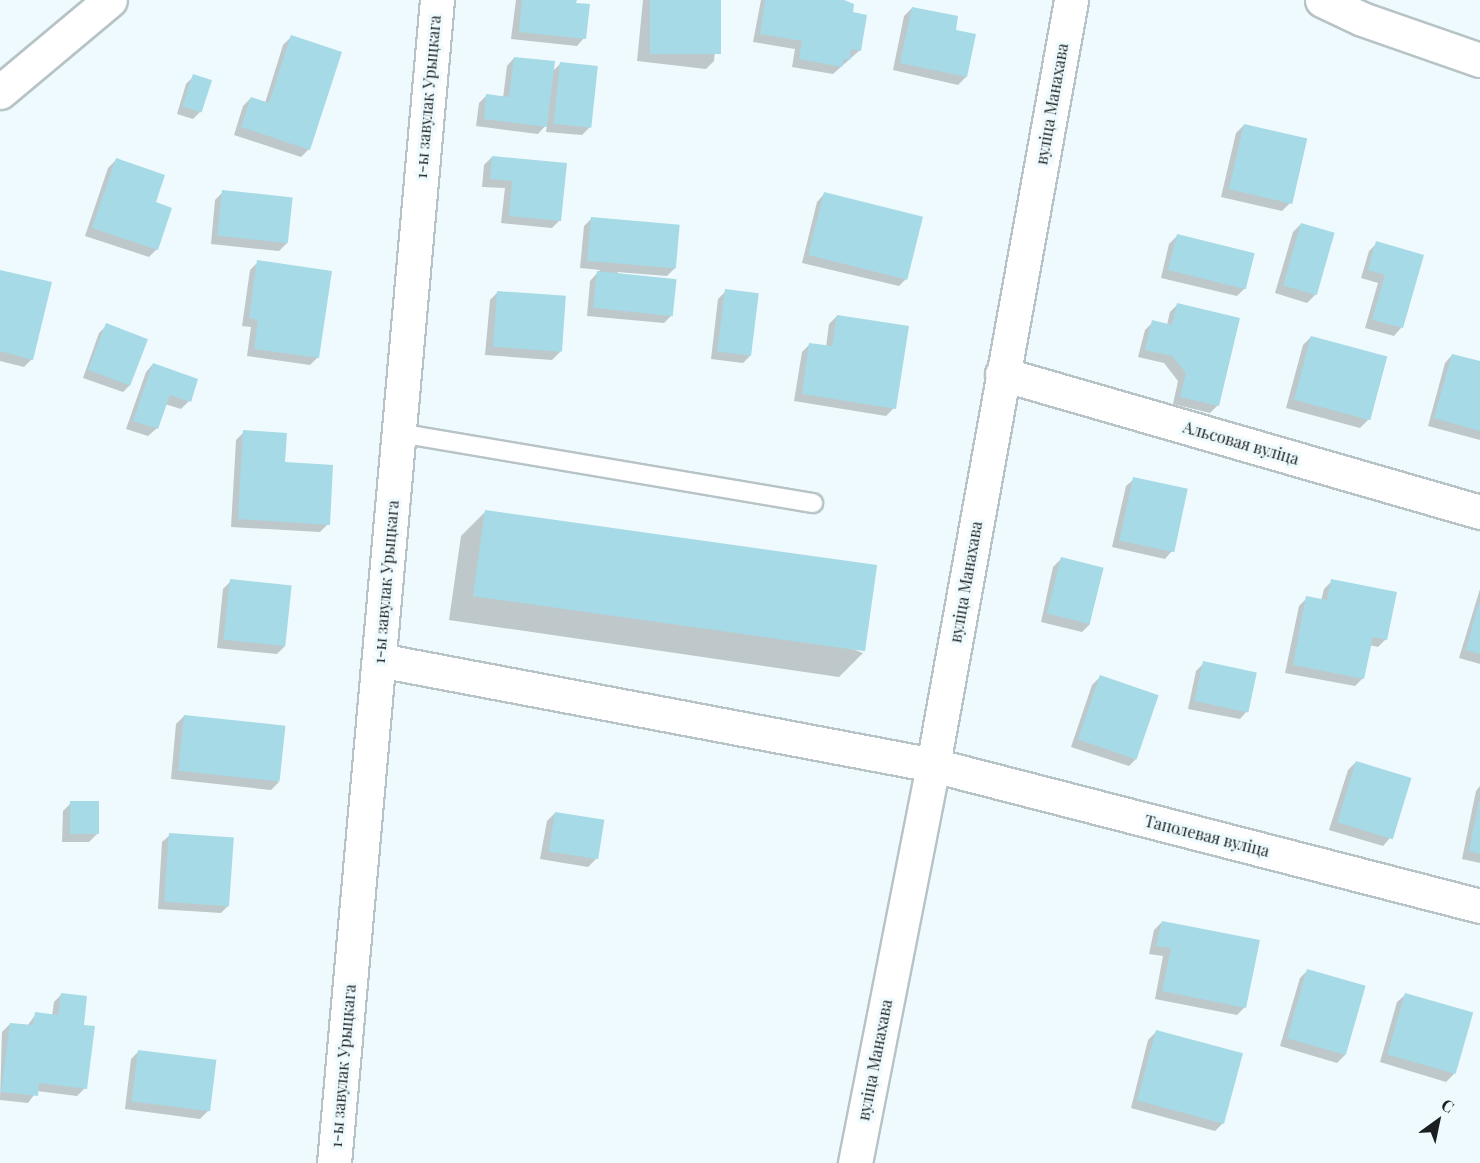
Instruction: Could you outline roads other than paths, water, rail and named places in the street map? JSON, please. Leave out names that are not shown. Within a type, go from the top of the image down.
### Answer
[{"type":"street","points":[[0,92],[111,0]]},
{"type":"street","name":"1-ы завулак Урыцкага","points":[[334,1163],[437,0]]},
{"type":"street","name":"вуліца Манахава","points":[[855,1163],[933,765],[1071,0]]},
{"type":"street","points":[[1322,0],[1362,19],[1480,60]]},
{"type":"street","name":"Альсовая вуліца","points":[[1002,374],[1480,512]]},
{"type":"street","name":"Таполевая вуліца","points":[[379,660],[933,765],[1480,906]]},
{"type":"lane","points":[[399,433],[813,503]]}]
